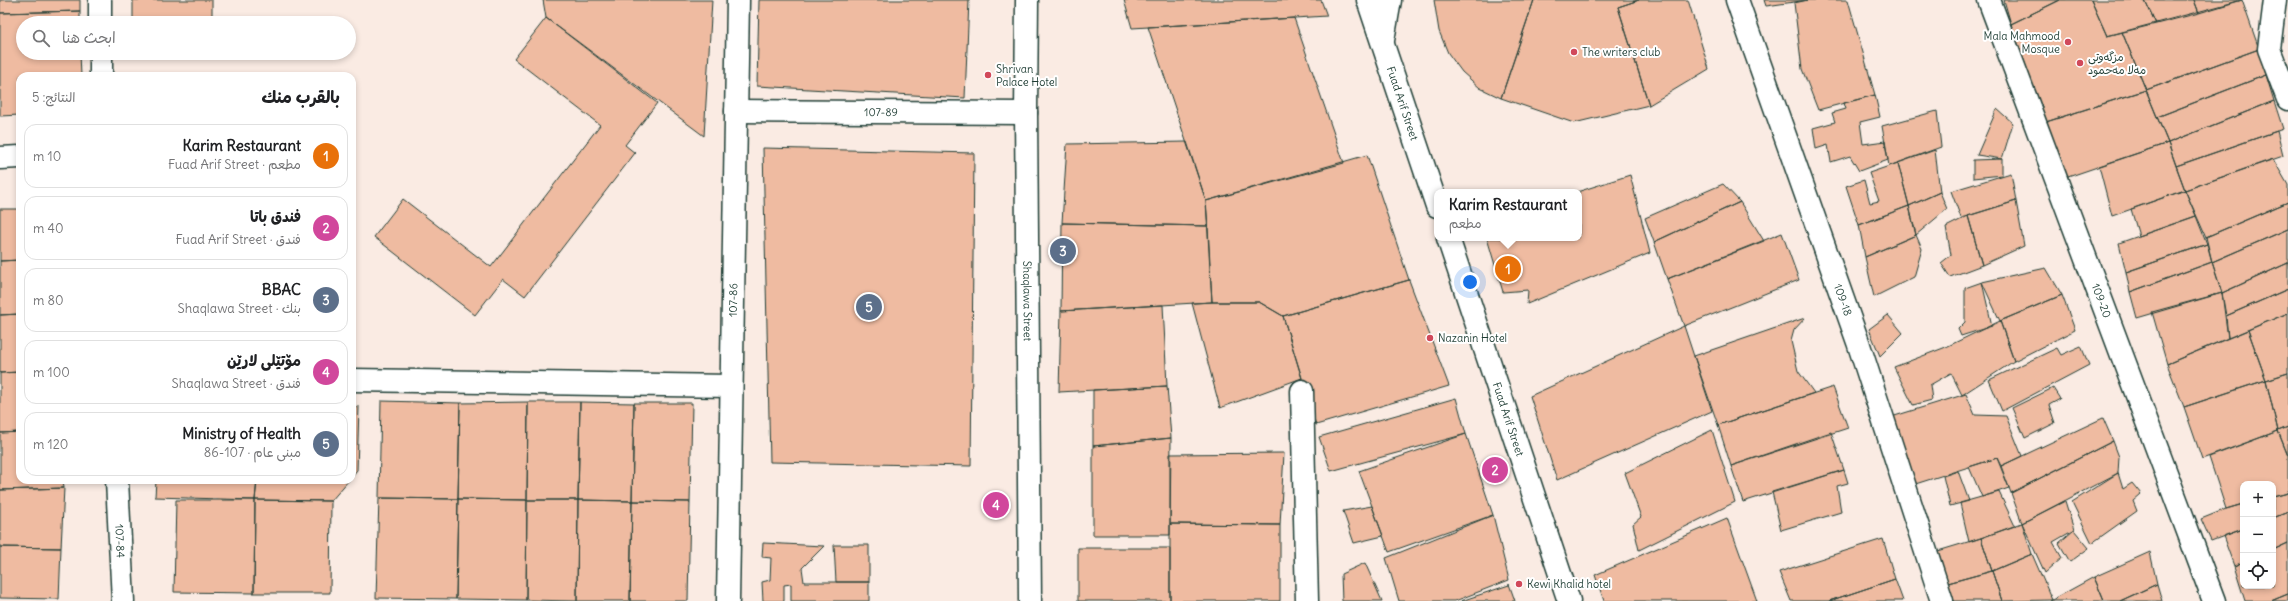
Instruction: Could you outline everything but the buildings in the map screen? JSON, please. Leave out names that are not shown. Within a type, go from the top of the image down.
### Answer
[{"type":"street","points":[[100,0],[100,16]]},
{"type":"street","name":"107-86","points":[[728,601],[730,386],[738,0]]},
{"type":"street","name":"Shaqlawa Street","points":[[1027,0],[1026,113],[1030,601]]},
{"type":"street","name":"Fuad Arif Street","points":[[1368,0],[1434,197]]},
{"type":"street","points":[[1382,43],[1390,0]]},
{"type":"street","name":"109-18","points":[[1737,0],[1858,342],[1942,601]]},
{"type":"street","name":"109-20","points":[[1989,0],[2214,601]]},
{"type":"street","points":[[2275,0],[2269,49],[2288,99]]},
{"type":"street","points":[[100,60],[101,72]]},
{"type":"street","name":"107-89","points":[[736,111],[1026,113]]},
{"type":"street","points":[[0,158],[16,157]]},
{"type":"street","name":"Fuad Arif Street","points":[[1449,241],[1569,601]]},
{"type":"street","points":[[356,380],[730,386]]},
{"type":"street","points":[[1302,391],[1307,601]]},
{"type":"street","name":"107-84","points":[[117,484],[123,601]]},
{"type":"place","name":"Mala Mahmood Mosque","points":[[2068,42]]},
{"type":"place","name":"The writers club","points":[[1574,52]]},
{"type":"place","name":"مزگەوتی مەلا مەحمود","points":[[2080,63]]},
{"type":"place","name":"Shrivan Palace Hotel","points":[[988,75]]},
{"type":"place","name":"BBAC","points":[[1063,251]]},
{"type":"place","name":"Karim Restaurant","points":[[1508,269]]},
{"type":"place","name":"Ministry of Health","points":[[869,307]]},
{"type":"place","name":"Nazanin Hotel","points":[[1430,338]]},
{"type":"place","name":"فندق باتا","points":[[1495,470]]},
{"type":"place","name":"مۆتێلی لارێن","points":[[996,505]]},
{"type":"place","name":"Kewi Khalid hotel","points":[[1519,584]]}]
